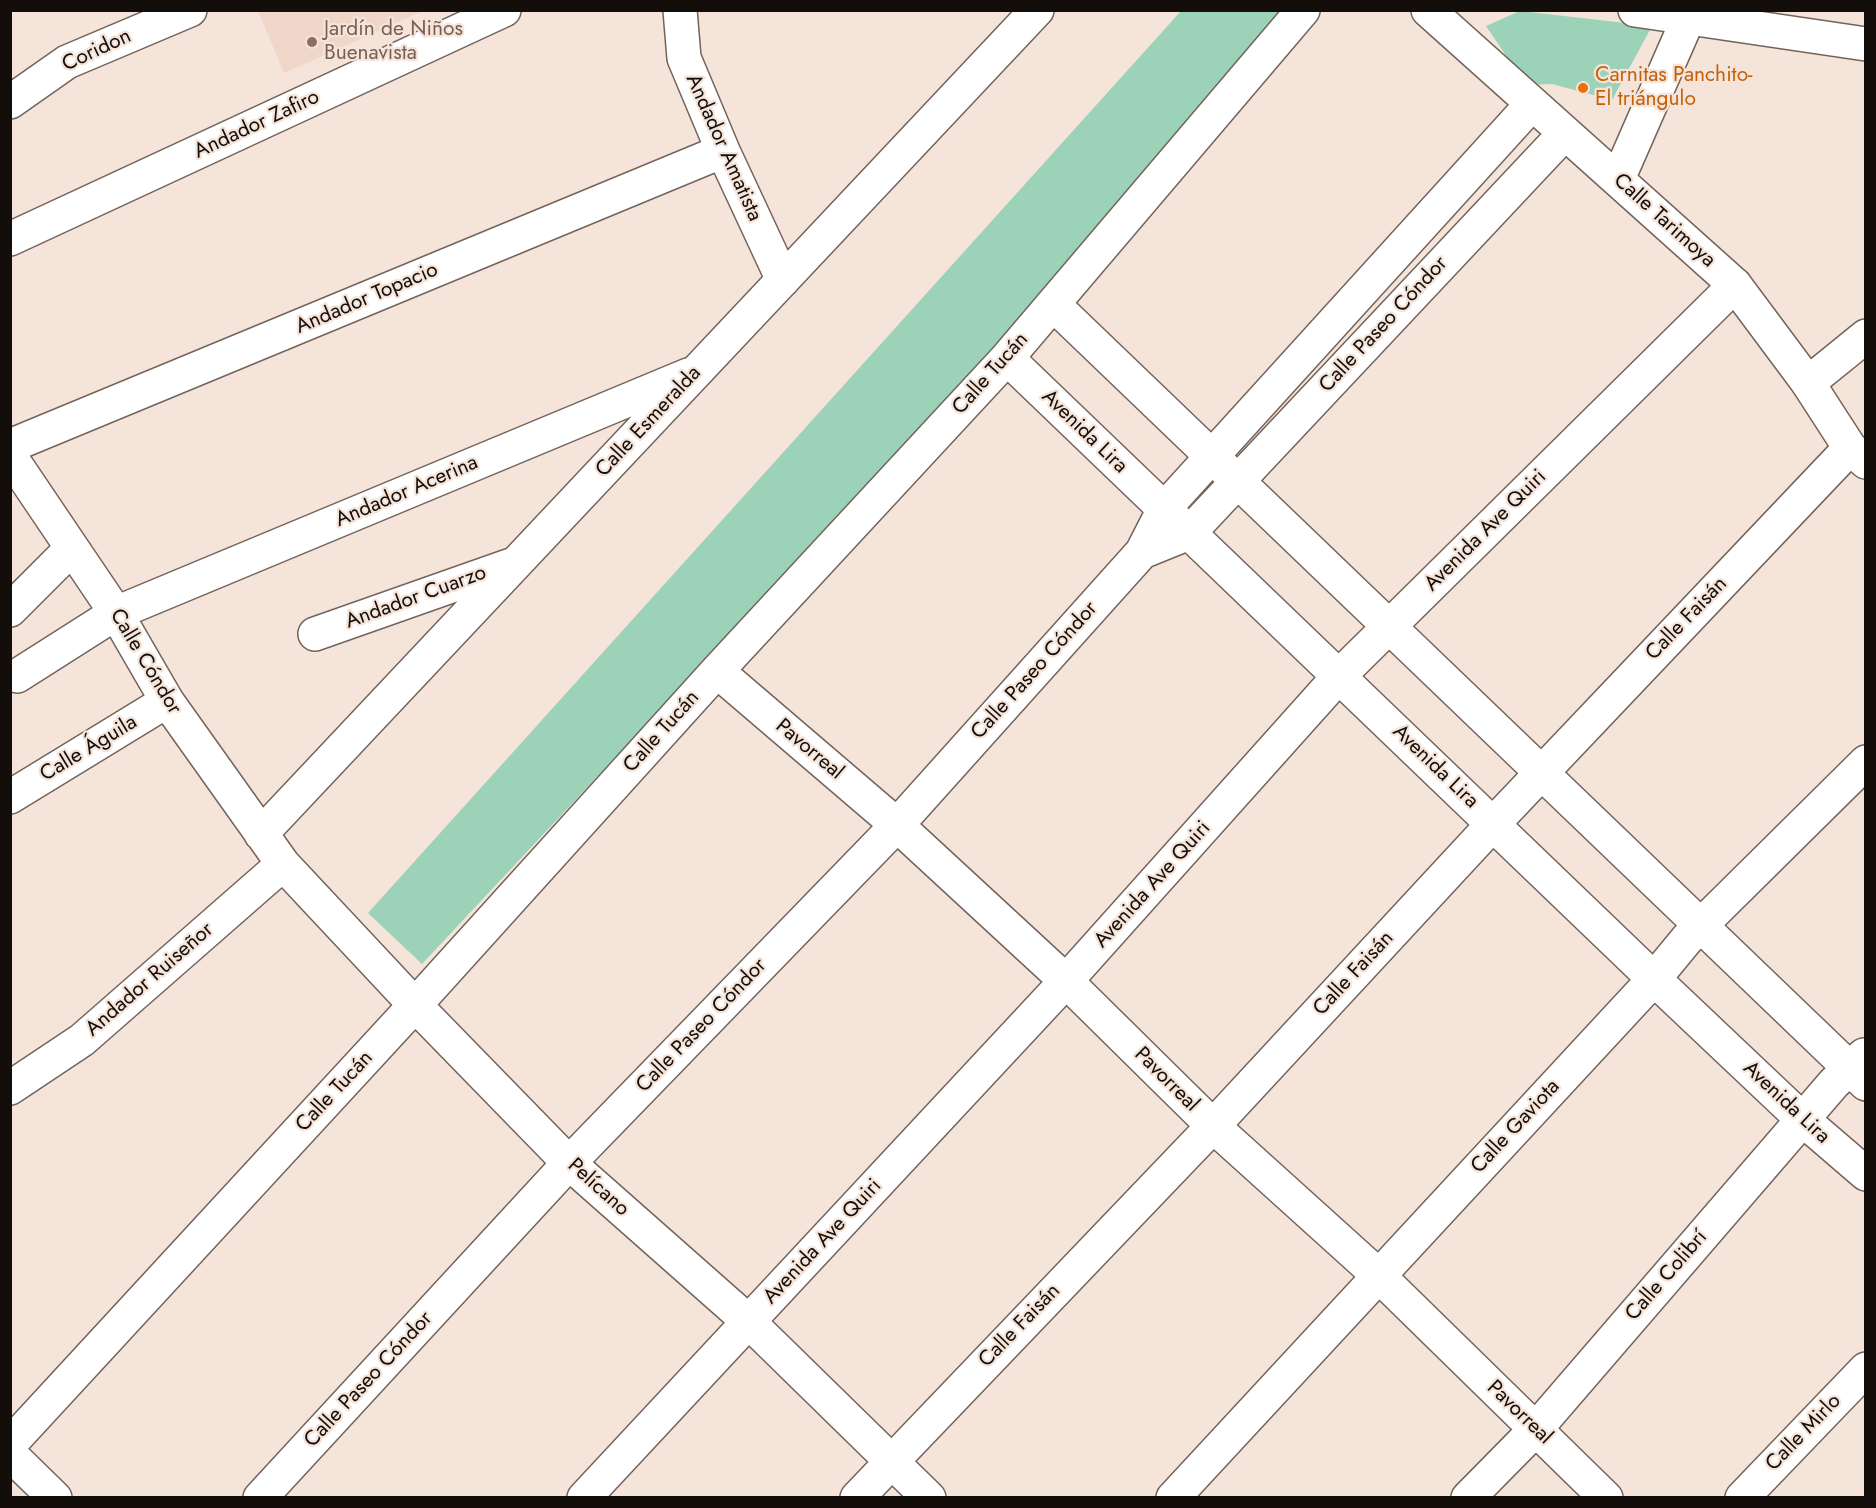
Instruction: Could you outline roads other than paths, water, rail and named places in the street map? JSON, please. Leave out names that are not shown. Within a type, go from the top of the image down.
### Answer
[{"type":"street","name":"Coridon","points":[[10,102],[67,62],[190,10]]},
{"type":"street","name":"Andador Zafiro","points":[[10,239],[504,10]]},
{"type":"street","name":"Andador Amatista","points":[[680,10],[684,58],[723,151],[783,280]]},
{"type":"street","name":"Calle Esmeralda","points":[[261,834],[1037,10]]},
{"type":"street","name":"Calle Tucán","points":[[10,1444],[415,1005],[717,671],[1007,358],[1303,10]]},
{"type":"street","name":"Calle Tarimoya","points":[[1428,10],[1531,105],[1618,179],[1735,285],[1858,455]]},
{"type":"street","points":[[1635,10],[1690,15],[1866,44]]},
{"type":"street","points":[[1618,179],[1690,15]]},
{"type":"street","name":"Calle Paseo Cóndor","points":[[260,1497],[569,1163],[897,825],[1142,552],[1164,509],[1531,105]]},
{"type":"street","name":"Calle Paseo Cóndor","points":[[1142,552],[1189,532],[1565,133]]},
{"type":"street","name":"Andador Topacio","points":[[10,446],[723,151]]},
{"type":"street","name":"Avenida Ave Quiri","points":[[584,1497],[1066,981],[1340,675],[1735,285]]},
{"type":"street","points":[[1053,304],[1700,926],[1860,1069]]},
{"type":"street","points":[[1808,383],[1866,336]]},
{"type":"street","name":"Avenida Lira","points":[[1007,358],[1340,675],[1654,979],[1802,1119],[1866,1174]]},
{"type":"street","name":"Andador Acerina","points":[[17,676],[116,613],[698,371]]},
{"type":"street","name":"Calle Faisán","points":[[857,1497],[889,1461],[1213,1126],[1541,773],[1858,455]]},
{"type":"street","name":"Calle Cóndor","points":[[10,456],[116,613],[167,701],[283,864]]},
{"type":"street","points":[[10,610],[72,548]]},
{"type":"street","name":"Andador Cuarzo","points":[[315,634],[518,562]]},
{"type":"street","name":"Pavorreal","points":[[717,671],[897,825],[1066,981],[1213,1126],[1378,1275],[1606,1497]]},
{"type":"street","name":"Calle Águila","points":[[10,797],[167,701]]},
{"type":"street","name":"Calle Gaviota","points":[[1173,1497],[1654,979],[1700,926],[1866,762]]},
{"type":"street","name":"Pelícano","points":[[283,864],[415,1005],[569,1163],[749,1322],[928,1497]]},
{"type":"street","name":"Andador Ruiseñor","points":[[10,1088],[82,1040],[283,864]]},
{"type":"street","name":"Calle Colibrí","points":[[1468,1497],[1535,1430],[1802,1119],[1860,1069]]},
{"type":"street","name":"Calle Mirlo","points":[[1742,1497],[1866,1369]]},
{"type":"street","points":[[10,1454],[55,1497]]},
{"type":"place","name":"Jardín de Niños Buenavista","points":[[312,42]]},
{"type":"place","name":"Carnitas Panchito- El triángulo","points":[[1583,88]]}]
